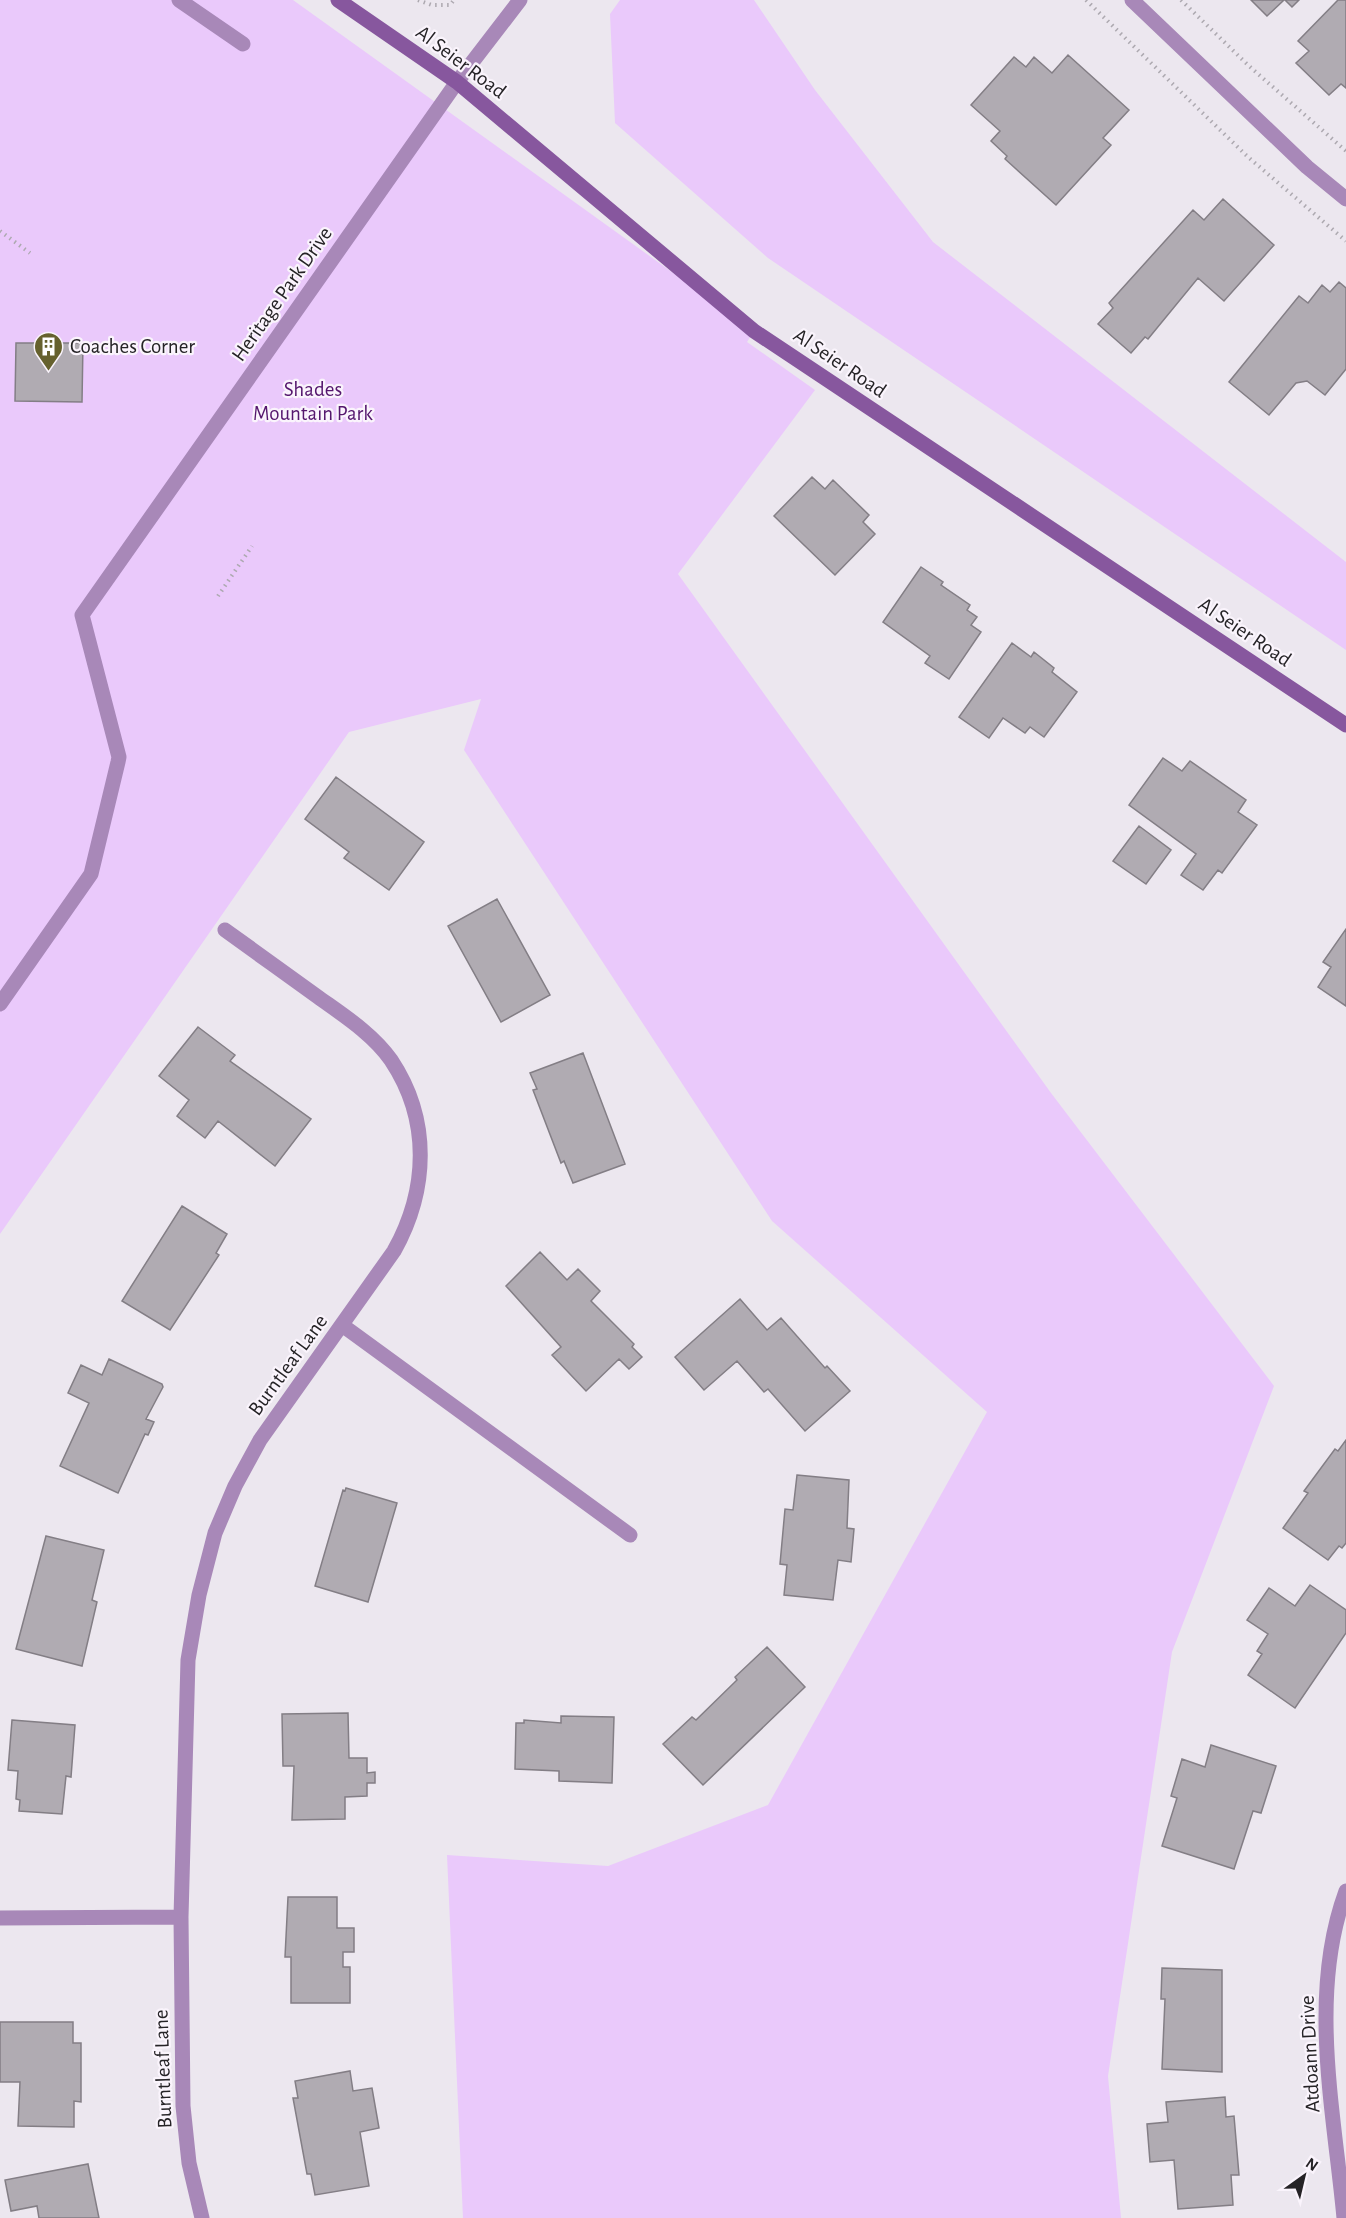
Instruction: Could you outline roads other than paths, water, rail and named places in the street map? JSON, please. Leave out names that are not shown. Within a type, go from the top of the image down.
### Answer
[{"type":"street","points":[[179,0],[243,44]]},
{"type":"street","name":"Al Seier Road","points":[[338,0],[456,82],[754,332],[1346,725]]},
{"type":"street","name":"Heritage Park Drive","points":[[0,1004],[91,874],[118,762],[119,757],[82,615],[456,82],[520,0]]},
{"type":"street","points":[[1132,0],[1307,167],[1346,199]]},
{"type":"street","name":"Burntleaf Lane","points":[[202,2218],[189,2163],[183,2106],[182,1917],[188,1660],[199,1595],[215,1533],[235,1486],[260,1440],[394,1251],[415,1206],[420,1177],[421,1146],[417,1114],[390,1059],[369,1036],[225,930]]},
{"type":"street","points":[[342,1325],[630,1535]]},
{"type":"street","name":"Atdoann Drive","points":[[1344,2218],[1326,2032],[1326,1978],[1336,1918],[1346,1891]]},
{"type":"street","points":[[0,1918],[182,1917]]},
{"type":"place","name":"Coaches Corner","points":[[49,372]]},
{"type":"park label","name":"Shades Mountain Park","points":[[313,401]]}]
